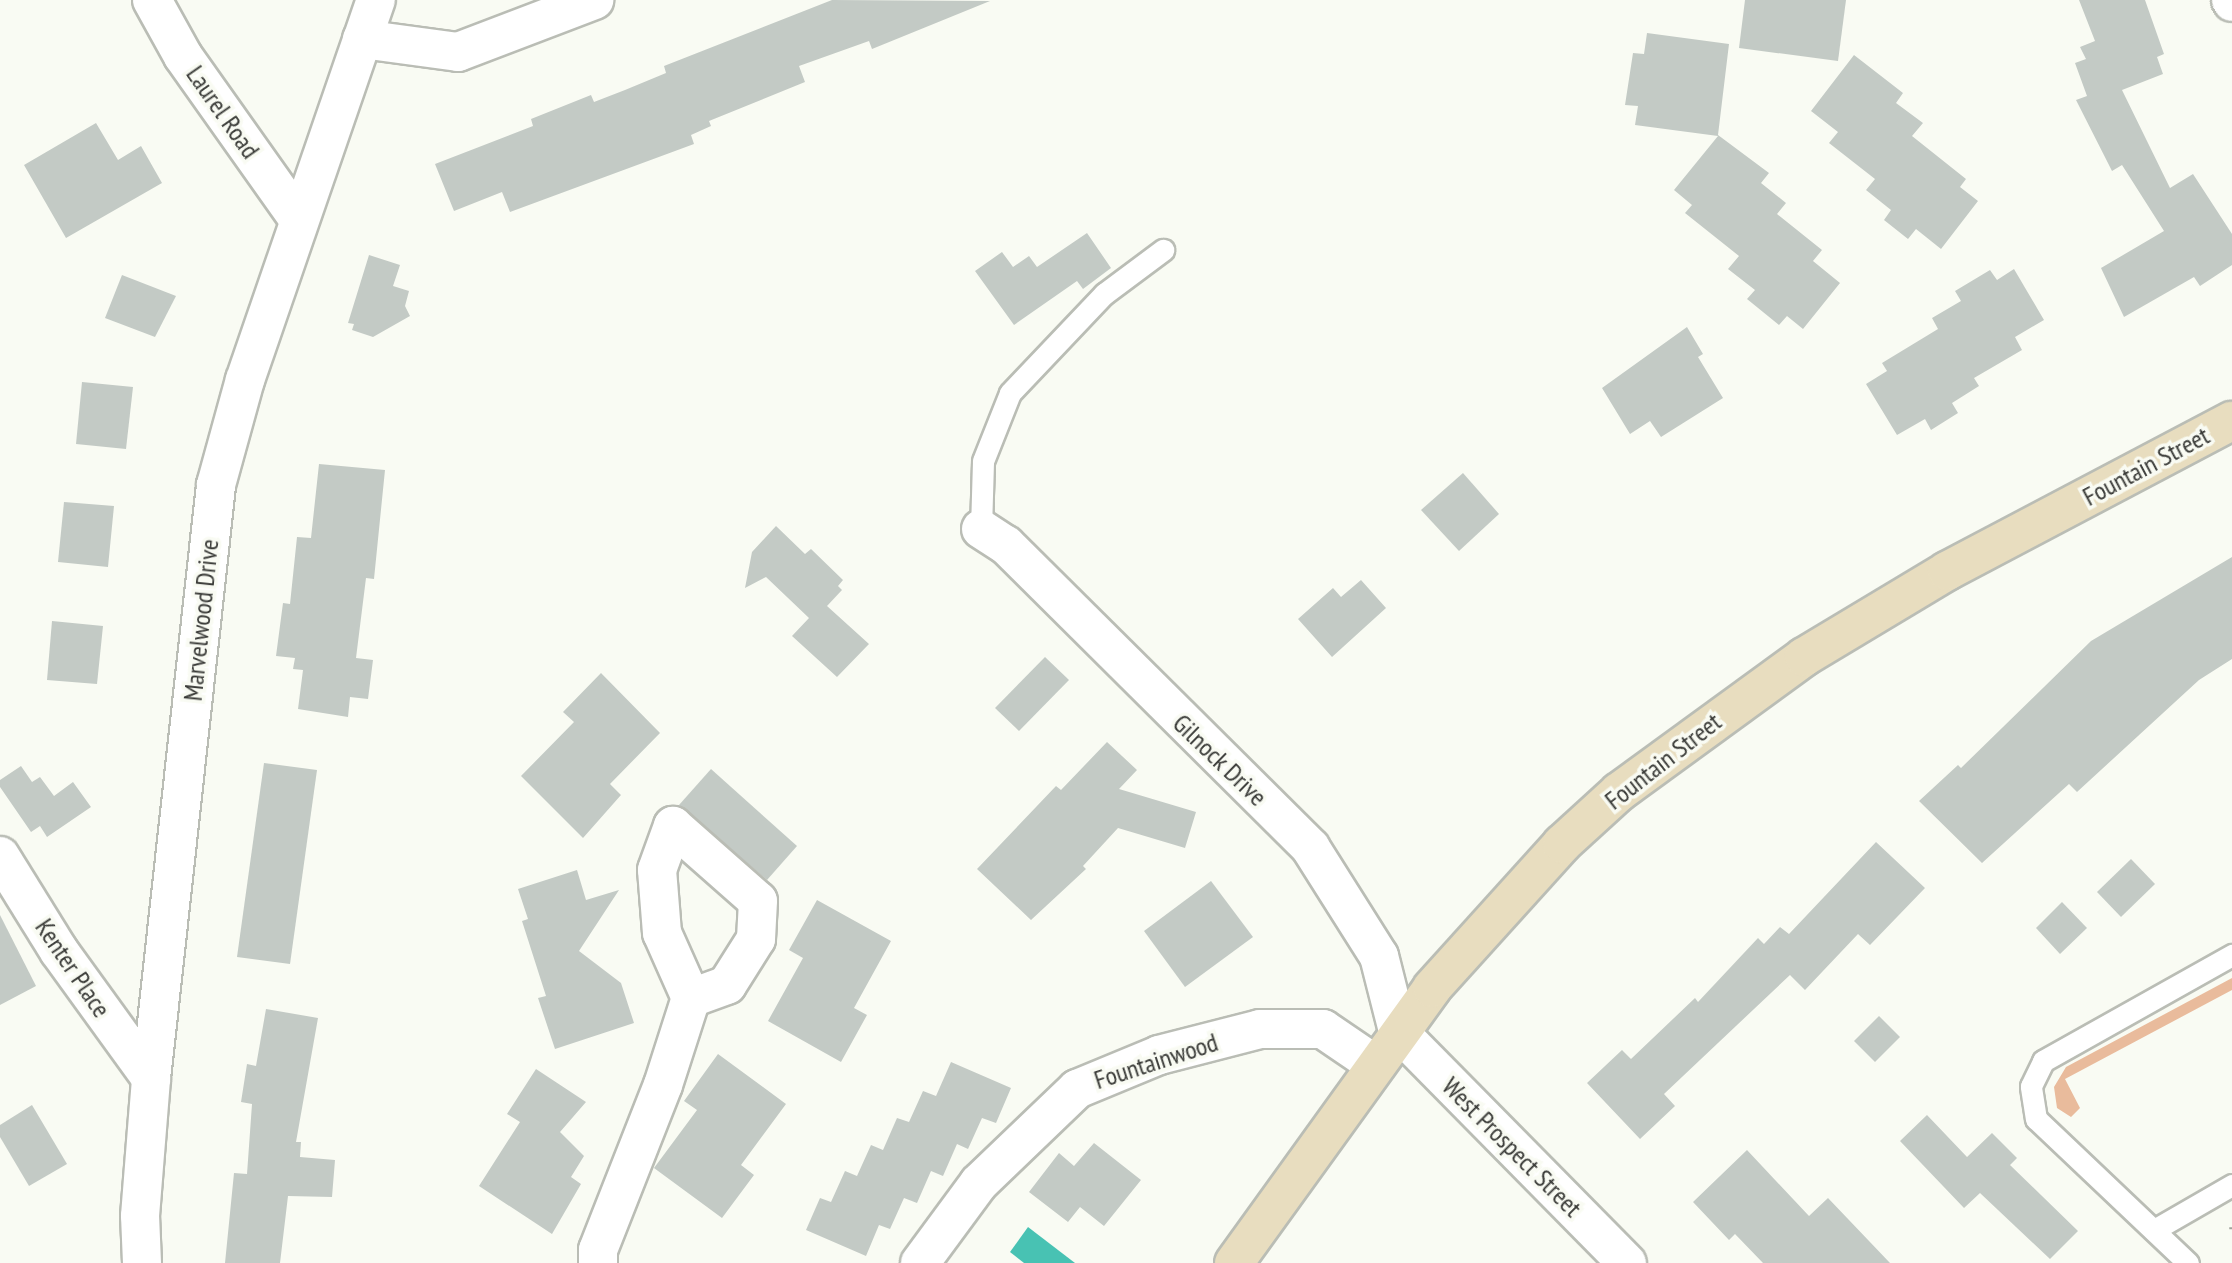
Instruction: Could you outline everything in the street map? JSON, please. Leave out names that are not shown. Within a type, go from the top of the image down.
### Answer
[{"type":"main road","name":"Fountain Street","points":[[1234,1263],[1398,1031],[1432,988],[1562,844],[1670,752],[1804,657],[1947,571],[2232,421]]},
{"type":"street","name":"Laurel Road","points":[[152,0],[183,56],[299,220]]},
{"type":"street","name":"Marvelwood Drive","points":[[142,1263],[140,1216],[151,1078],[216,485],[299,220],[376,0]]},
{"type":"street","points":[[362,39],[458,52],[594,0]]},
{"type":"street","name":"Gilnock Drive","points":[[981,529],[1006,545],[1310,848],[1379,956],[1398,1031]]},
{"type":"street","name":"Kenter Place","points":[[0,856],[59,951],[151,1078]]},
{"type":"street","points":[[597,1263],[691,998]]},
{"type":"street","name":"Fountainwood","points":[[920,1263],[979,1183],[1076,1089],[1159,1055],[1260,1029],[1323,1029],[1376,1065]]},
{"type":"street","name":"West Prospect Street","points":[[1398,1031],[1627,1263]]},
{"type":"lane","points":[[981,529],[983,461],[1010,393],[1104,294],[1163,250]]},
{"type":"lane","points":[[2188,1263],[2036,1119],[2031,1086],[2043,1061],[2232,955]]},
{"type":"lane","points":[[2154,1230],[2232,1185]]},
{"type":"shaded area","points":[[2232,978],[2232,990],[2065,1079],[2080,1108],[2071,1117],[2057,1108],[2054,1087],[2066,1067]]},
{"type":"water","points":[[1028,1227],[1075,1263],[1024,1263],[1010,1252]]},
{"type":"building","points":[[832,0],[990,1],[872,49],[869,41],[799,66],[805,82],[709,121],[711,126],[691,135],[694,144],[510,212],[502,192],[454,211],[435,164],[533,126],[531,119],[591,95],[594,102],[625,90],[666,73],[664,66]]},
{"type":"building","points":[[1745,0],[1846,0],[1838,61],[1739,48]]},
{"type":"building","points":[[2079,0],[2145,0],[2164,54],[2157,57],[2163,74],[2122,90],[2170,188],[2193,174],[2232,234],[2232,265],[2200,286],[2194,277],[2124,317],[2101,268],[2164,231],[2122,165],[2112,171],[2076,100],[2087,96],[2075,63],[2086,59],[2080,47],[2095,41]]},
{"type":"building","points":[[1647,33],[1729,44],[1718,135],[1769,173],[1761,183],[1786,203],[1777,214],[1822,250],[1813,261],[1840,283],[1803,329],[1787,316],[1779,325],[1747,299],[1755,290],[1728,269],[1739,256],[1685,213],[1692,205],[1674,190],[1718,136],[1635,125],[1638,106],[1625,105],[1633,53],[1644,54]]},
{"type":"building","points":[[1854,55],[1903,93],[1896,103],[1923,123],[1912,136],[1966,179],[1960,187],[1978,201],[1941,249],[1916,229],[1908,239],[1884,220],[1891,210],[1866,190],[1875,179],[1829,143],[1838,132],[1811,111]]},
{"type":"building","points":[[96,123],[118,160],[141,146],[162,183],[66,238],[24,165]]},
{"type":"building","points":[[1087,233],[1111,268],[1083,289],[1077,281],[1014,325],[975,271],[1002,252],[1013,267],[1029,256],[1037,267]]},
{"type":"building","points":[[369,255],[400,265],[393,286],[409,291],[405,306],[410,316],[373,337],[352,330],[354,324],[348,323]]},
{"type":"building","points":[[2014,269],[2044,320],[2015,337],[2022,350],[1974,378],[1979,386],[1952,403],[1958,413],[1931,430],[1925,419],[1897,435],[1866,384],[1887,371],[1882,363],[1938,329],[1932,318],[1961,301],[1955,291],[1990,270],[1997,280]]},
{"type":"building","points":[[122,275],[176,296],[155,337],[105,318]]},
{"type":"building","points":[[1687,327],[1703,354],[1698,357],[1723,398],[1661,437],[1650,421],[1630,434],[1602,388]]},
{"type":"building","points":[[82,382],[133,387],[126,449],[76,444]]},
{"type":"building","points":[[319,464],[385,470],[374,579],[366,578],[356,658],[373,660],[368,699],[350,697],[348,717],[298,709],[303,670],[293,669],[295,658],[276,656],[283,603],[290,604],[297,537],[311,538]]},
{"type":"building","points":[[1463,473],[1499,514],[1459,551],[1421,510]]},
{"type":"building","points":[[64,502],[114,506],[108,567],[58,562]]},
{"type":"building","points":[[776,526],[805,554],[811,549],[843,580],[838,586],[842,590],[827,606],[869,644],[837,677],[792,636],[809,618],[766,577],[745,588],[752,552]]},
{"type":"building","points":[[2232,557],[2232,659],[2199,680],[2077,792],[2069,784],[1982,863],[1919,801],[1958,765],[1961,768],[2091,641]]},
{"type":"building","points":[[1361,580],[1386,608],[1332,657],[1298,619],[1333,588],[1341,597]]},
{"type":"building","points":[[52,621],[103,626],[97,684],[47,680]]},
{"type":"building","points":[[1045,657],[1069,680],[1019,731],[995,708]]},
{"type":"building","points":[[601,673],[660,733],[610,784],[621,795],[583,838],[521,776],[574,722],[563,712]]},
{"type":"building","points":[[1107,742],[1137,770],[1119,789],[1196,812],[1185,848],[1118,828],[1083,866],[1086,869],[1031,920],[977,869],[1056,786],[1061,790]]},
{"type":"building","points":[[264,763],[317,770],[290,964],[237,957]]},
{"type":"building","points":[[21,766],[32,782],[40,777],[54,796],[73,782],[91,807],[47,837],[40,826],[31,832],[0,787],[0,780]]},
{"type":"building","points":[[711,769],[797,846],[767,880],[679,805]]},
{"type":"building","points":[[1876,842],[1925,888],[1870,945],[1858,934],[1805,990],[1790,975],[1664,1094],[1675,1106],[1640,1139],[1587,1083],[1622,1050],[1631,1059],[1695,998],[1698,1002],[1758,938],[1764,944],[1780,927],[1789,934]]},
{"type":"building","points":[[2131,859],[2155,884],[2121,917],[2097,892]]},
{"type":"building","points":[[577,870],[586,900],[619,890],[579,951],[621,983],[634,1023],[555,1049],[538,998],[546,996],[522,921],[528,919],[518,889]]},
{"type":"building","points":[[1211,881],[1253,937],[1185,987],[1144,931]]},
{"type":"building","points":[[817,900],[891,941],[854,1008],[867,1015],[841,1062],[768,1021],[803,958],[789,950]]},
{"type":"building","points":[[2062,902],[2087,928],[2060,954],[2036,928]]},
{"type":"building","points":[[0,915],[36,986],[0,1005]]},
{"type":"building","points":[[266,1009],[318,1018],[296,1142],[301,1142],[300,1157],[335,1160],[332,1197],[288,1196],[280,1263],[225,1263],[234,1173],[247,1174],[252,1104],[241,1102],[247,1064],[256,1066]]},
{"type":"building","points":[[1879,1016],[1900,1037],[1875,1062],[1854,1041]]},
{"type":"building","points":[[718,1054],[786,1104],[741,1165],[754,1175],[722,1218],[654,1168],[697,1110],[684,1101]]},
{"type":"building","points":[[951,1062],[1011,1088],[996,1123],[982,1118],[968,1149],[957,1144],[943,1176],[931,1171],[917,1203],[904,1198],[890,1229],[879,1225],[866,1256],[806,1230],[820,1198],[831,1202],[845,1171],[857,1176],[871,1145],[883,1150],[897,1118],[909,1122],[923,1091],[936,1096]]},
{"type":"building","points":[[536,1069],[586,1102],[560,1132],[584,1156],[571,1177],[581,1184],[552,1234],[479,1186],[520,1122],[507,1114]]},
{"type":"building","points":[[32,1105],[67,1164],[29,1186],[0,1137],[0,1125]]},
{"type":"building","points":[[1927,1115],[1967,1157],[1992,1133],[2017,1158],[2010,1165],[2078,1231],[2050,1259],[1980,1193],[1964,1208],[1900,1141]]},
{"type":"building","points":[[1094,1143],[1141,1180],[1104,1226],[1080,1207],[1068,1222],[1029,1192],[1059,1153],[1074,1166]]},
{"type":"building","points":[[1747,1150],[1809,1216],[1828,1198],[1890,1263],[1763,1263],[1735,1234],[1729,1240],[1693,1202]]}]
